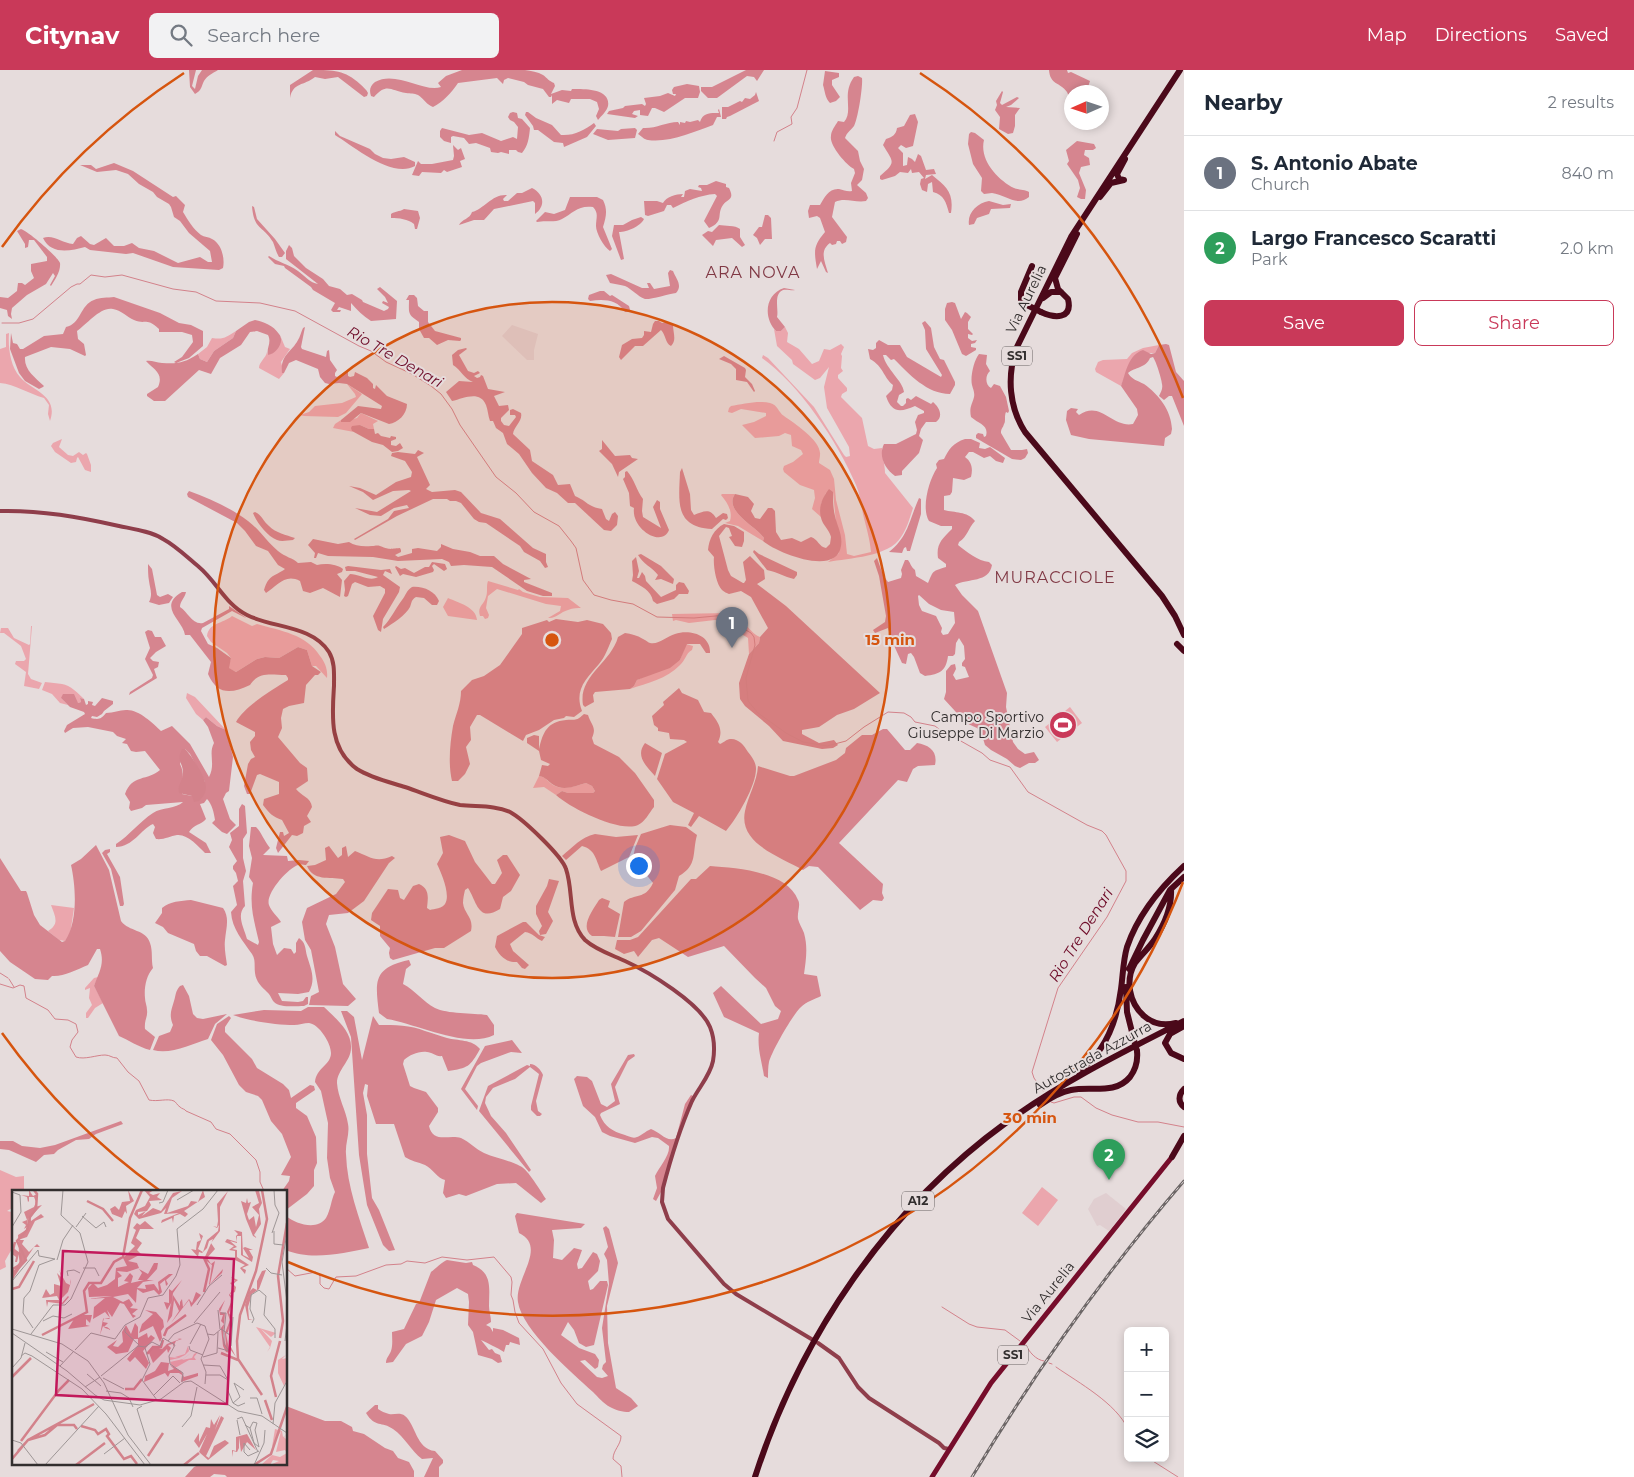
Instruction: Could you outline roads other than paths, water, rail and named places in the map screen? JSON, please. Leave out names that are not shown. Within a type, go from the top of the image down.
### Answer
[{"type":"highway","name":"Via Aurelia","points":[[1181,70],[1070,244],[1020,346],[1015,365],[1013,385],[1016,405],[1021,420],[1028,431],[1159,588],[1184,628]]},
{"type":"highway","name":"Via Aurelia","points":[[1181,70],[1068,242],[1013,360],[1011,393],[1018,419],[1029,437],[1162,596],[1184,635]]},
{"type":"highway","points":[[1099,198],[1111,184],[1124,180],[1119,179],[1117,175],[1125,159]]},
{"type":"highway","points":[[1043,298],[1056,278],[1086,217]]},
{"type":"highway","points":[[1032,266],[1020,294],[1021,301],[1055,317],[1066,313],[1069,308],[1069,301],[1066,295],[1057,287],[1056,278]]},
{"type":"highway","points":[[1043,298],[1051,292],[1061,292]]},
{"type":"highway","points":[[1019,428],[1063,482],[1072,490]]},
{"type":"highway","points":[[1048,457],[1060,468]]},
{"type":"highway","points":[[1136,564],[1152,590]]},
{"type":"highway","points":[[1164,591],[1172,608]]},
{"type":"highway","points":[[1177,644],[1184,651]]},
{"type":"highway","points":[[1005,1126],[1022,1110],[1092,1061],[1101,1050],[1117,1010],[1128,944],[1147,908],[1161,888],[1184,866]]},
{"type":"highway","points":[[1161,888],[1184,874]]},
{"type":"highway","points":[[1005,1126],[1062,1092],[1078,1089],[1107,1089],[1120,1085],[1128,1079],[1135,1069],[1137,1051],[1126,1005],[1129,968],[1142,940],[1171,889],[1184,874]]},
{"type":"highway","points":[[1171,889],[1170,901],[1164,921],[1153,942],[1134,966],[1130,977],[1130,990],[1136,1007],[1151,1020],[1160,1024],[1184,1022]]},
{"type":"highway","points":[[1184,1022],[1170,1034],[1165,1044],[1170,1053],[1184,1059]]},
{"type":"highway","name":"Autostrada Azzurra","points":[[754,1477],[776,1417],[793,1380],[825,1321],[848,1286],[902,1217],[967,1154],[1005,1126],[1066,1087],[1184,1022]]},
{"type":"highway","points":[[1183,1092],[1180,1102],[1184,1107]]},
{"type":"highway","name":"Autostrada Azzurra","points":[[759,1477],[782,1414],[804,1366],[851,1287],[896,1230],[926,1197],[1005,1126]]},
{"type":"highway","name":"Via Aurelia","points":[[1172,1157],[1184,1136]]},
{"type":"highway","name":"Via Aurelia","points":[[1172,1157],[1184,1140]]},
{"type":"main road","points":[[0,511],[70,516],[144,532],[163,539],[208,574],[240,611],[252,617],[302,632],[326,648],[333,666],[333,722],[335,737],[342,753],[353,766],[374,777],[449,802],[508,811],[521,820],[556,854],[566,869],[573,916],[577,927],[585,939],[598,949],[639,969],[686,1000],[702,1013],[712,1034],[714,1052],[712,1065],[691,1104],[663,1188],[662,1202],[667,1218],[728,1287],[813,1340]]},
{"type":"main road","name":"Via Aurelia","points":[[933,1476],[942,1461],[944,1446],[954,1441],[994,1379],[1172,1157]]},
{"type":"main road","points":[[818,1343],[837,1356],[856,1385],[866,1396],[944,1446]]},
{"type":"waterway","points":[[774,141],[777,132],[792,124],[791,117],[797,108],[807,70]]},
{"type":"waterway","name":"Rio Tre Denari","points":[[2,323],[19,323],[33,319],[71,287],[80,284],[91,275],[105,277],[122,275],[173,289],[196,292],[216,301],[260,303],[295,311],[371,351],[386,362],[412,374],[441,394],[496,477],[516,493],[534,512],[559,526],[571,541],[576,548],[583,580],[594,595],[633,604],[657,617],[694,618],[726,615],[735,619],[754,637],[755,645],[746,678],[748,701],[758,713],[786,733],[803,742],[827,746],[846,741],[888,712],[904,713],[915,722],[935,726],[948,736],[952,736],[982,753],[990,760],[1010,767],[1028,792],[1087,825],[1102,831],[1126,871],[1126,881],[1107,917],[1058,988],[1032,1072],[1043,1091]]},
{"type":"waterway","points":[[0,973],[8,978]]},
{"type":"waterway","points":[[9,979],[14,987]]},
{"type":"waterway","points":[[0,984],[13,988],[20,985],[24,986],[26,998],[48,1010],[55,1019],[68,1020],[76,1024],[78,1032],[72,1040],[70,1047],[76,1057],[105,1055],[117,1058],[128,1072],[139,1081],[149,1100],[174,1101],[186,1111],[211,1122],[216,1129],[230,1134],[256,1160],[264,1190]]},
{"type":"waterway","name":"Rio Tre Denari","points":[[1051,1102],[1081,1097],[1096,1108],[1112,1115],[1138,1122],[1158,1122],[1184,1127]]},
{"type":"waterway","points":[[288,1270],[295,1276],[316,1272],[320,1276],[320,1284],[324,1288],[329,1289],[336,1277],[356,1276],[386,1265],[401,1264],[407,1261],[425,1263],[442,1257],[467,1260],[494,1257],[511,1277],[511,1295],[519,1323],[543,1349],[561,1383],[577,1404],[621,1436],[613,1459],[621,1466],[622,1477]]},
{"type":"waterway","points":[[942,1307],[969,1324],[977,1327],[1005,1330],[1020,1341]]},
{"type":"waterway","points":[[1026,1345],[1033,1355],[1044,1361]]},
{"type":"waterway","points":[[1056,1367],[1106,1402],[1124,1423]]},
{"type":"waterway","points":[[1154,1462],[1178,1477]]},
{"type":"railway","points":[[972,1477],[1021,1399],[1072,1324],[1126,1251],[1184,1181]]},
{"type":"place","name":"S. Antonio Abate","points":[[732,648]]},
{"type":"place","name":"Campo Sportivo Giuseppe Di Marzio","points":[[1063,725]]},
{"type":"place","name":"Largo Francesco Scaratti","points":[[1109,1180]]},
{"type":"district","name":"ARA NOVA","points":[[753,272]]},
{"type":"district","name":"MURACCIOLE","points":[[1055,577]]}]
